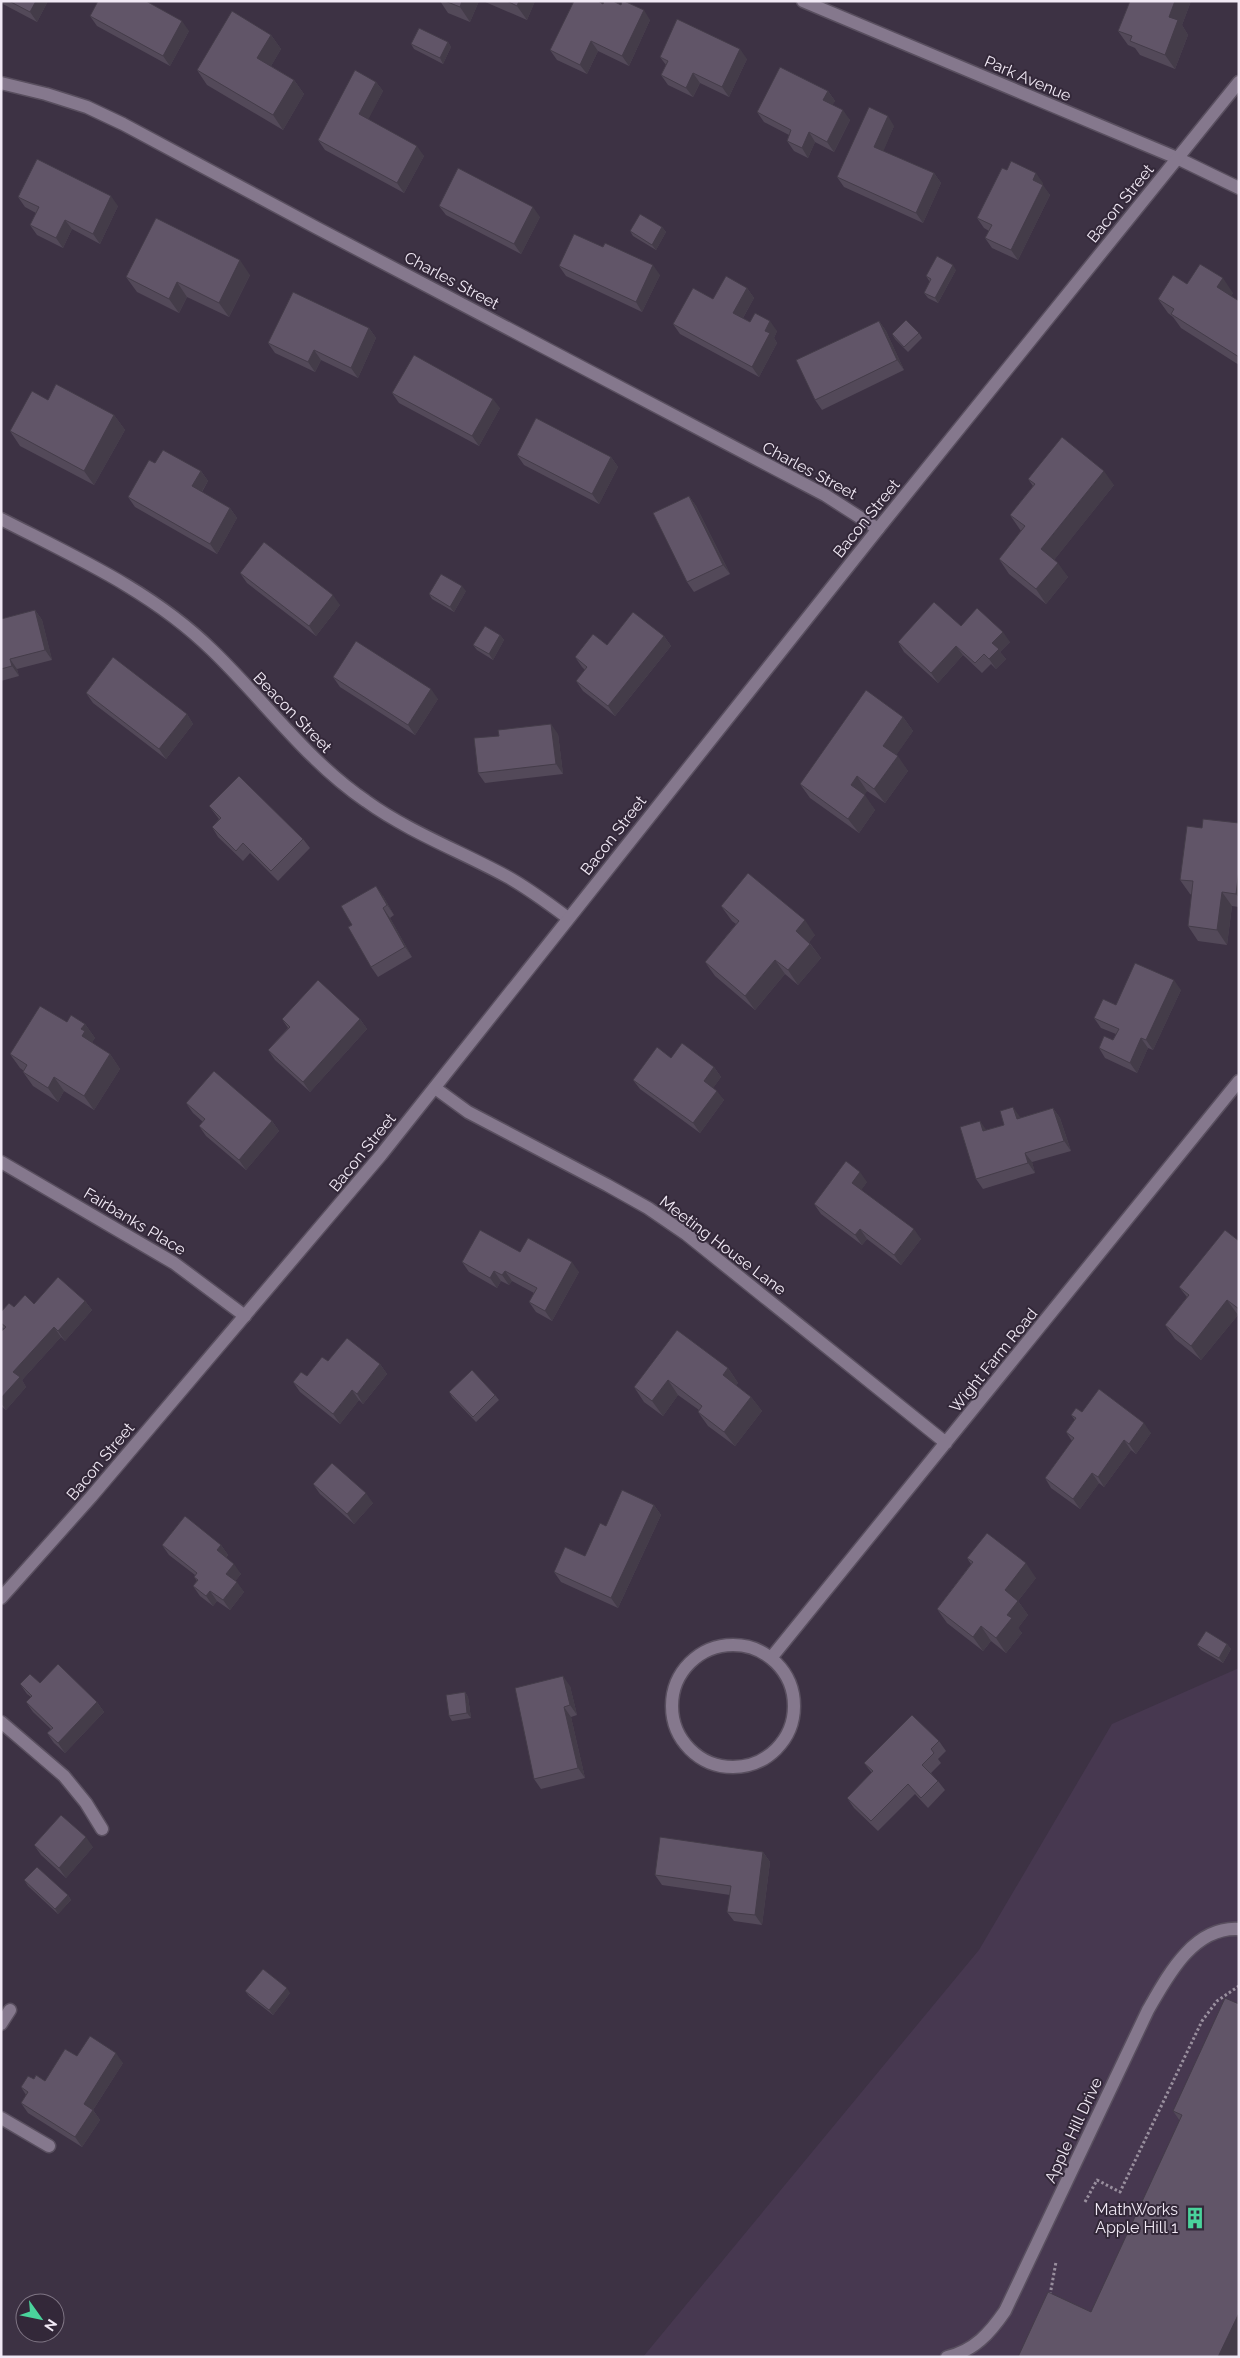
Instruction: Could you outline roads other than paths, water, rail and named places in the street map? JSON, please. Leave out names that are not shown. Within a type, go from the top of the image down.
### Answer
[{"type":"street","name":"Park Avenue","points":[[803,1],[1177,158],[1239,188]]},
{"type":"street","name":"Bacon Street","points":[[1,1598],[326,1222],[878,529],[1239,82]]},
{"type":"street","name":"Charles Street","points":[[1,83],[46,94],[87,107],[123,124],[825,495],[878,529]]},
{"type":"street","name":"Beacon Street","points":[[1,519],[129,586],[177,619],[212,650],[332,775],[366,802],[404,825],[506,876],[538,895],[568,918]]},
{"type":"street","name":"Wight Farm Road","points":[[771,1658],[1239,1081]]},
{"type":"street","name":"Meeting House Lane","points":[[434,1088],[468,1112],[608,1185],[648,1208],[686,1234],[946,1443]]},
{"type":"street","name":"Fairbanks Place","points":[[1,1162],[174,1263],[245,1316]]},
{"type":"street","points":[[732,1645],[753,1648],[771,1658],[784,1672],[792,1690],[794,1709],[790,1728],[780,1745],[766,1758],[748,1765],[728,1767],[710,1762],[694,1752],[680,1736],[673,1716],[673,1695],[680,1676],[694,1659],[712,1648],[732,1645]]},
{"type":"street","points":[[1,1722],[64,1776],[102,1829]]},
{"type":"street","name":"Apple Hill Drive","points":[[954,2356],[976,2344],[992,2330],[1005,2311],[1144,2018],[1166,1979],[1184,1954],[1207,1936],[1239,1929]]},
{"type":"street","points":[[1,2024],[10,2010]]},
{"type":"street","points":[[1,2118],[49,2146]]},
{"type":"place","name":"MathWorks Apple Hill 1","points":[[1195,2218]]}]
